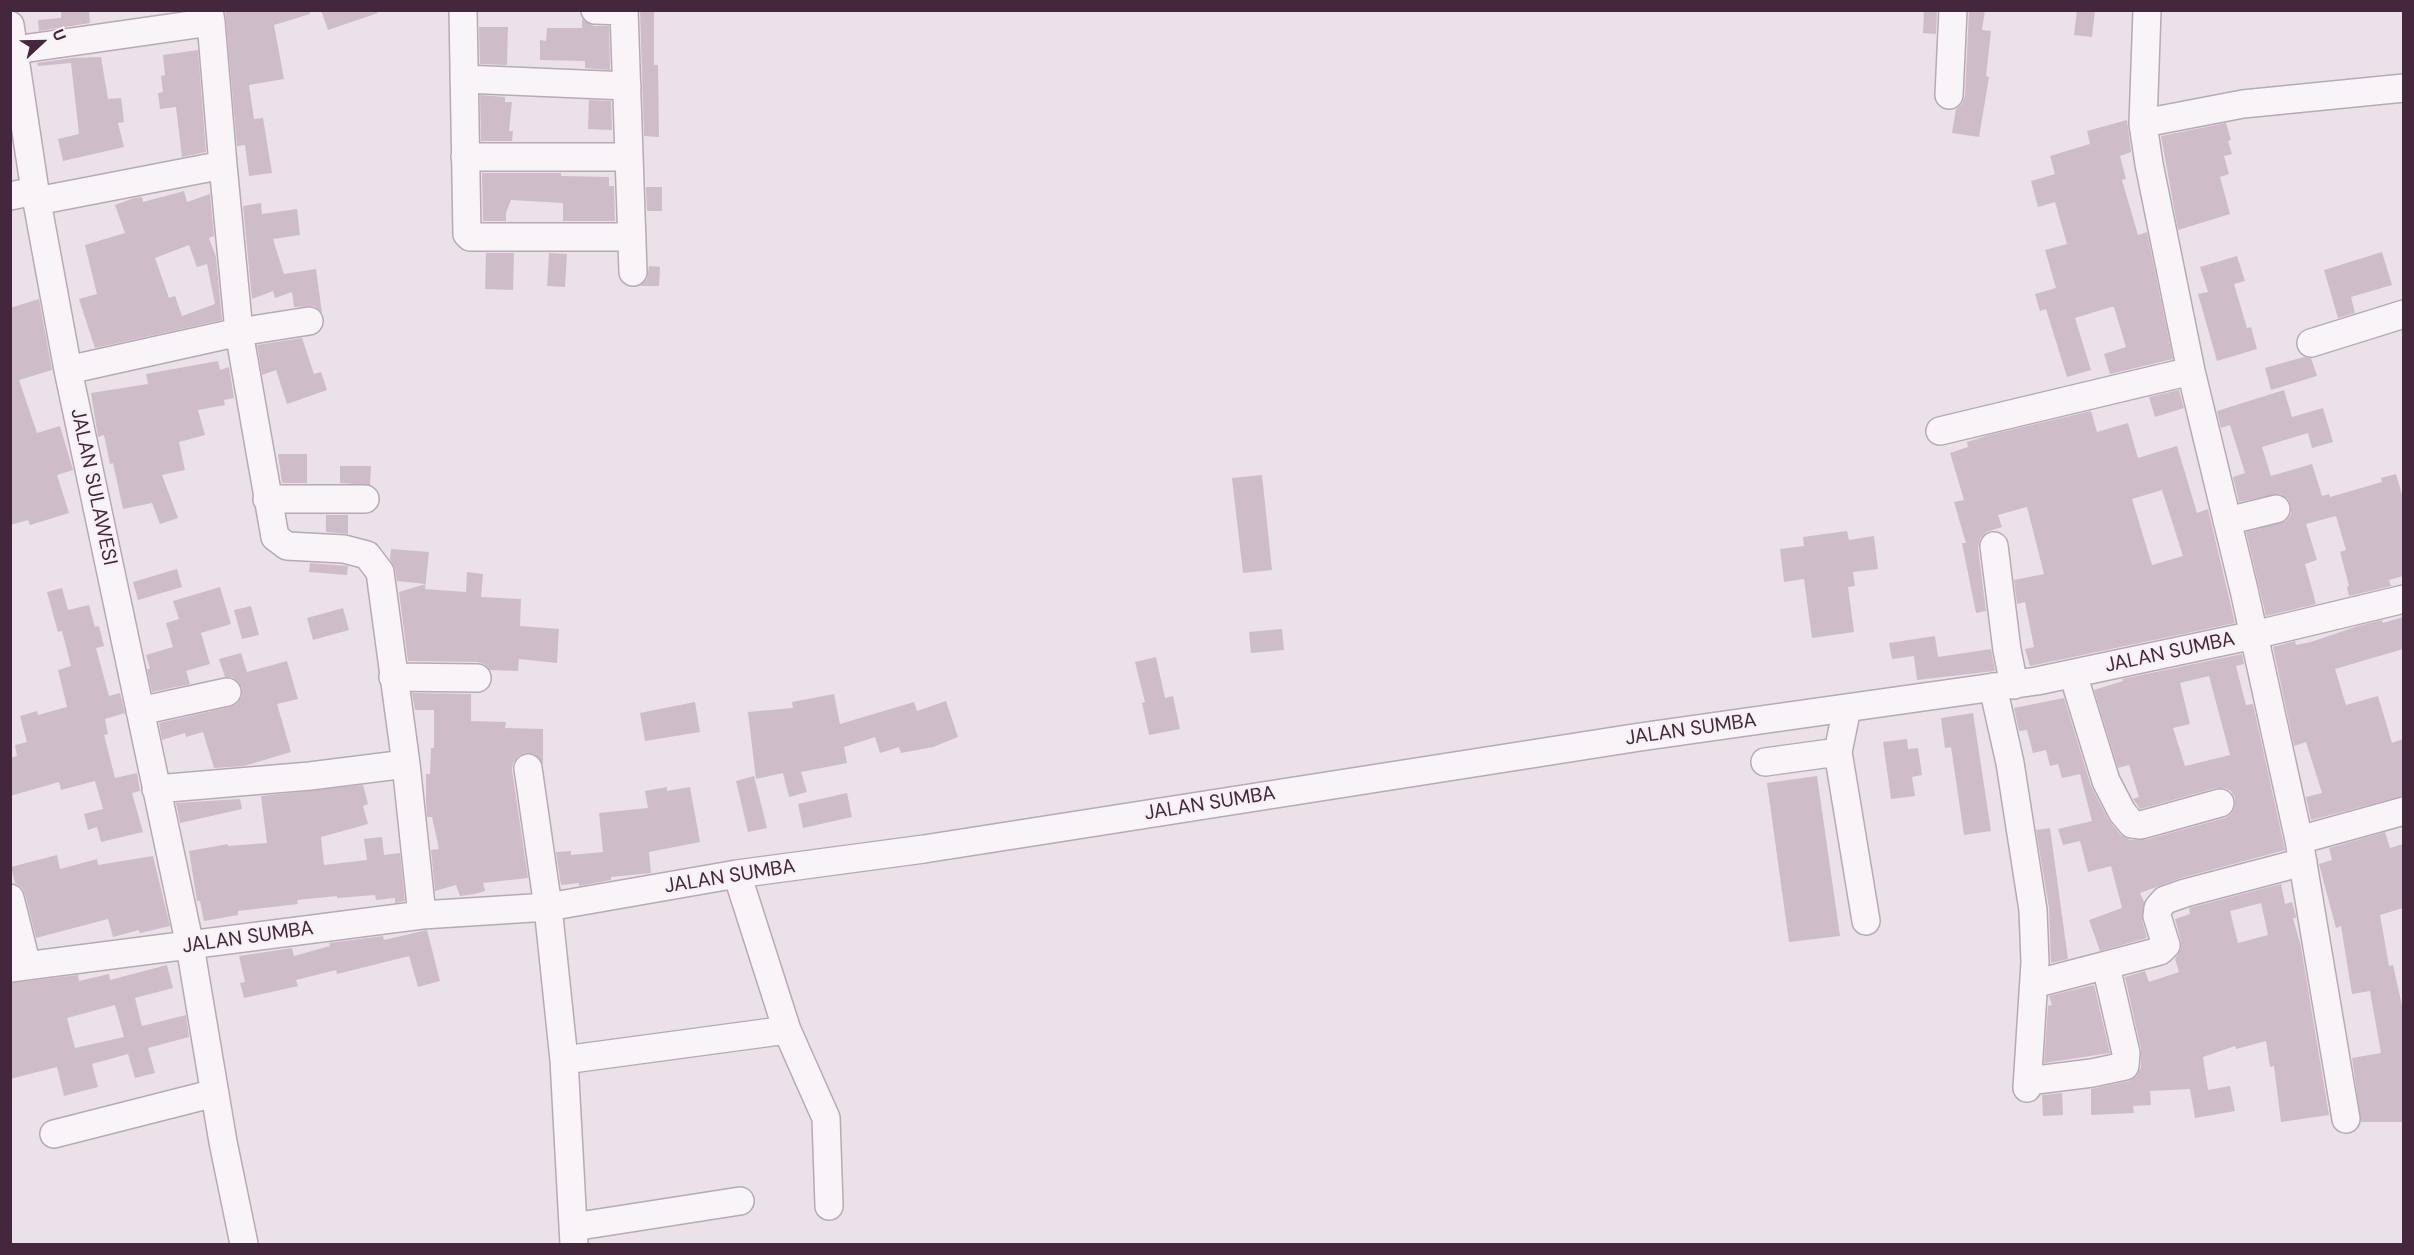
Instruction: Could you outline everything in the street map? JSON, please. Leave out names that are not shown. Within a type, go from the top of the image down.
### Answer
[{"type":"street","points":[[463,10],[465,229],[470,237],[632,237]]},
{"type":"street","points":[[596,10],[624,11],[633,272]]},
{"type":"street","points":[[1949,95],[1953,10]]},
{"type":"street","points":[[2147,10],[2144,123],[2149,164],[2191,371],[2245,595],[2301,851],[2346,1119]]},
{"type":"street","points":[[13,38],[210,16],[239,332],[275,537],[287,546],[344,549],[367,555],[374,561],[380,572],[406,764],[422,915]]},
{"type":"street","name":"JALAN SULAWESI","points":[[13,38],[28,196],[68,370],[190,946],[244,1245]]},
{"type":"street","points":[[464,79],[627,86]]},
{"type":"street","points":[[2144,123],[2243,104],[2403,88]]},
{"type":"street","points":[[465,157],[629,157]]},
{"type":"street","points":[[28,196],[223,165]]},
{"type":"street","points":[[2311,342],[2403,314]]},
{"type":"street","points":[[68,370],[239,332],[309,321]]},
{"type":"street","points":[[1940,431],[2191,371]]},
{"type":"street","points":[[267,499],[365,499]]},
{"type":"street","points":[[2227,521],[2276,509]]},
{"type":"street","points":[[1994,546],[2006,639],[2003,686],[2010,764],[2033,910],[2034,984],[2028,1084],[2125,1066],[2126,1053],[2106,966]]},
{"type":"street","name":"JALAN SUMBA","points":[[19,967],[422,915],[548,907],[737,874],[924,849],[1628,739],[2003,686],[2073,675],[2403,599]]},
{"type":"street","points":[[2073,675],[2106,781],[2122,812],[2132,824],[2141,825],[2220,803]]},
{"type":"street","points":[[393,677],[477,678]]},
{"type":"street","points":[[140,711],[227,692]]},
{"type":"street","points":[[1847,708],[1838,752],[1866,921]]},
{"type":"street","points":[[1764,762],[1838,752]]},
{"type":"street","points":[[156,789],[310,776],[406,764]]},
{"type":"street","points":[[528,768],[548,907],[564,1060],[570,1240],[740,1201]]},
{"type":"street","points":[[2034,984],[2160,951],[2166,945],[2157,916],[2158,908],[2165,900],[2301,851],[2403,810]]},
{"type":"street","points":[[737,874],[787,1030],[826,1118],[829,1206]]},
{"type":"street","points":[[10,897],[19,967]]},
{"type":"street","points":[[564,1060],[787,1030]]},
{"type":"street","points":[[54,1134],[215,1093]]},
{"type":"building","points":[[61,10],[89,10],[90,23],[39,31],[38,20],[61,18]]},
{"type":"building","points":[[225,10],[310,10],[310,14],[274,25],[284,79],[249,85],[254,119],[263,118],[272,173],[249,176],[245,145],[237,146]]},
{"type":"building","points":[[321,10],[377,10],[378,13],[328,30]]},
{"type":"building","points":[[640,10],[654,10],[654,65],[658,65],[659,137],[644,136]]},
{"type":"building","points":[[1924,10],[1937,10],[1936,34],[1923,33]]},
{"type":"building","points":[[1969,10],[1985,10],[1982,30],[1991,31],[1986,76],[1989,77],[1979,137],[1952,133],[1956,109],[1962,104],[1965,96]]},
{"type":"building","points":[[2077,10],[2095,10],[2092,37],[2074,35]]},
{"type":"building","points":[[582,19],[594,26],[609,26],[610,70],[585,68],[585,61],[540,60],[540,40],[546,41],[547,28],[582,28]]},
{"type":"building","points":[[479,27],[508,27],[507,65],[480,64]]},
{"type":"building","points":[[198,50],[206,152],[182,157],[176,107],[160,109],[158,93],[163,92],[161,76],[165,75],[163,55]]},
{"type":"building","points":[[101,57],[108,99],[121,98],[124,122],[118,123],[124,147],[63,161],[58,139],[79,134],[71,63],[38,66],[37,63]]},
{"type":"building","points":[[480,95],[505,97],[505,102],[512,102],[509,131],[513,131],[512,141],[481,141]]},
{"type":"building","points":[[589,100],[611,101],[612,130],[588,129]]},
{"type":"building","points":[[2127,120],[2131,152],[2120,156],[2126,179],[2122,180],[2138,235],[2147,232],[2173,359],[2110,374],[2104,354],[2126,347],[2114,307],[2111,307],[2075,318],[2091,370],[2067,377],[2046,309],[2040,311],[2035,294],[2056,288],[2045,250],[2067,244],[2055,202],[2038,207],[2031,181],[2055,174],[2050,156],[2090,144],[2087,131]]},
{"type":"building","points":[[2226,123],[2232,154],[2224,156],[2229,174],[2220,177],[2230,214],[2178,230],[2161,136]]},
{"type":"building","points":[[482,173],[561,173],[561,176],[609,177],[609,186],[614,186],[615,221],[563,221],[563,203],[511,200],[506,213],[506,221],[483,221]]},
{"type":"building","points":[[646,187],[662,187],[662,211],[647,211]]},
{"type":"building","points":[[184,191],[187,202],[210,194],[214,236],[209,238],[216,257],[222,320],[95,348],[79,299],[97,294],[85,245],[125,233],[115,205],[142,197],[143,202]],"holes":[[[189,245],[197,267],[207,264],[215,304],[182,316],[175,296],[169,298],[155,258]]]},
{"type":"building","points":[[261,203],[262,214],[297,209],[300,235],[273,239],[284,274],[316,269],[322,313],[314,306],[294,307],[292,292],[275,298],[273,291],[252,299],[243,206]]},
{"type":"building","points":[[2382,252],[2392,285],[2351,297],[2355,313],[2338,318],[2324,270]]},
{"type":"building","points":[[486,253],[514,253],[513,290],[485,289]]},
{"type":"building","points":[[549,253],[567,254],[565,287],[547,286]]},
{"type":"building","points":[[2237,256],[2245,281],[2234,284],[2247,328],[2251,327],[2257,349],[2217,361],[2198,294],[2208,292],[2200,267]]},
{"type":"building","points":[[649,266],[660,267],[659,286],[640,286],[647,279]]},
{"type":"building","points":[[39,299],[52,370],[19,380],[37,433],[60,426],[73,470],[57,475],[69,513],[30,525],[28,520],[10,525],[10,308]]},
{"type":"building","points":[[302,338],[314,374],[321,372],[327,390],[287,404],[276,370],[262,375],[257,345]]},
{"type":"building","points":[[2304,357],[2311,358],[2317,376],[2271,390],[2265,368]]},
{"type":"building","points":[[218,361],[220,370],[229,367],[234,398],[224,400],[225,405],[198,410],[205,435],[179,442],[185,470],[162,475],[178,518],[160,524],[152,503],[123,509],[104,435],[98,437],[91,393],[148,384],[146,374]]},
{"type":"building","points":[[2179,390],[2184,408],[2155,417],[2149,397]]},
{"type":"building","points":[[2284,390],[2292,417],[2323,408],[2333,442],[2312,448],[2308,433],[2262,447],[2271,476],[2312,464],[2322,496],[2329,494],[2330,497],[2382,482],[2381,478],[2396,474],[2403,498],[2403,576],[2389,580],[2391,586],[2349,596],[2347,587],[2349,586],[2340,552],[2346,550],[2336,516],[2306,524],[2317,560],[2305,564],[2316,604],[2266,616],[2246,532],[2286,521],[2291,514],[2291,506],[2288,499],[2280,494],[2239,502],[2233,477],[2245,473],[2230,425],[2221,428],[2217,411]]},
{"type":"building","points":[[2091,411],[2097,432],[2128,423],[2138,458],[2177,446],[2197,513],[2208,509],[2235,623],[2030,666],[2025,649],[2034,647],[2025,602],[2017,604],[2014,580],[2044,574],[2027,507],[1998,515],[2002,527],[1986,532],[1980,539],[1978,548],[1986,611],[1976,613],[1962,543],[1966,543],[1954,502],[1964,500],[1950,453],[1968,447],[1967,442]],"holes":[[[2162,490],[2183,556],[2152,565],[2132,499]]]},
{"type":"building","points":[[278,454],[307,454],[307,483],[282,483]]},
{"type":"building","points":[[340,466],[371,466],[370,485],[340,483]]},
{"type":"building","points":[[1262,475],[1272,570],[1243,573],[1232,478]]},
{"type":"building","points":[[326,515],[348,515],[348,534],[326,532]]},
{"type":"building","points":[[1847,531],[1849,540],[1874,536],[1878,569],[1853,572],[1855,586],[1848,587],[1854,632],[1812,638],[1804,579],[1784,582],[1780,549],[1804,546],[1803,537]]},
{"type":"building","points":[[391,549],[429,552],[426,584],[397,581],[390,559]]},
{"type":"building","points":[[310,563],[348,566],[347,575],[309,572]]},
{"type":"building","points":[[177,569],[182,587],[138,600],[133,582]]},
{"type":"building","points":[[467,572],[483,574],[481,597],[521,599],[520,626],[559,629],[557,663],[519,659],[518,671],[490,670],[484,664],[477,662],[408,661],[399,592],[426,584],[425,589],[466,592]]},
{"type":"building","points":[[220,587],[231,624],[201,633],[210,664],[186,671],[190,684],[152,692],[146,655],[173,647],[166,623],[179,619],[173,601]]},
{"type":"building","points":[[62,588],[68,610],[89,605],[95,627],[99,626],[104,646],[96,648],[109,696],[120,693],[125,713],[105,719],[108,734],[104,735],[115,778],[137,773],[140,791],[132,793],[143,832],[101,842],[97,827],[88,830],[84,814],[103,809],[95,781],[61,790],[59,782],[10,796],[10,758],[17,756],[15,745],[27,742],[20,716],[37,711],[38,715],[67,707],[58,670],[71,666],[62,631],[58,632],[47,592]]},
{"type":"building","points":[[251,606],[259,635],[242,639],[234,610]]},
{"type":"building","points":[[343,608],[349,630],[313,640],[307,618]]},
{"type":"building","points":[[2403,617],[2403,649],[2335,669],[2346,705],[2378,696],[2392,743],[2403,739],[2403,796],[2311,820],[2306,797],[2322,793],[2306,742],[2294,746],[2273,647],[2295,641],[2296,645],[2311,642],[2358,626],[2382,620],[2383,623]]},
{"type":"building","points":[[1282,629],[1284,650],[1251,653],[1249,632]]},
{"type":"building","points":[[1935,636],[1938,657],[1991,649],[1995,671],[1917,680],[1914,656],[1892,659],[1889,643]]},
{"type":"building","points":[[241,653],[247,672],[287,661],[298,699],[277,704],[291,752],[244,766],[214,768],[203,732],[186,737],[185,733],[162,740],[159,723],[237,704],[242,696],[242,688],[232,677],[225,677],[219,659]]},
{"type":"building","points":[[2242,654],[2244,664],[2236,666],[2246,705],[2253,704],[2285,850],[2181,878],[2140,893],[2144,902],[2142,920],[2147,938],[2100,951],[2089,920],[2122,908],[2111,866],[2088,872],[2080,841],[2063,845],[2058,829],[2092,821],[2080,774],[2062,778],[2058,764],[2050,766],[2046,750],[2033,753],[2027,730],[2019,731],[2014,708],[2064,698],[2091,786],[2108,819],[2121,835],[2130,840],[2145,840],[2225,818],[2235,807],[2235,798],[2231,791],[2216,788],[2140,809],[2133,799],[2139,797],[2129,765],[2118,768],[2094,690],[2123,681],[2122,679]],"holes":[[[2209,676],[2230,755],[2185,766],[2173,728],[2190,724],[2180,683]]]},
{"type":"building","points":[[1156,657],[1165,698],[1173,696],[1180,729],[1149,735],[1142,703],[1145,702],[1135,662]]},
{"type":"building","points":[[412,693],[471,694],[471,721],[506,722],[505,728],[543,729],[543,764],[534,754],[525,753],[518,756],[513,763],[512,770],[528,878],[483,883],[485,891],[475,894],[460,896],[456,885],[435,891],[431,850],[439,849],[432,817],[427,817],[426,801],[426,774],[430,774],[431,748],[434,748],[434,710],[415,710]]},
{"type":"building","points":[[834,694],[840,724],[914,702],[917,711],[946,701],[958,737],[933,747],[901,753],[899,747],[880,753],[875,737],[844,747],[847,763],[801,772],[807,792],[789,797],[783,773],[756,779],[748,712],[793,708],[792,702]]},
{"type":"building","points":[[695,702],[700,732],[645,741],[640,713]]},
{"type":"building","points":[[1973,713],[1991,831],[1964,835],[1951,747],[1945,748],[1941,718]]},
{"type":"building","points":[[1907,739],[1908,749],[1918,748],[1922,775],[1912,777],[1915,796],[1891,799],[1883,742]]},
{"type":"building","points":[[754,776],[767,828],[748,832],[736,781]]},
{"type":"building","points":[[1817,776],[1840,936],[1789,942],[1767,783]]},
{"type":"building","points":[[363,785],[368,804],[363,806],[368,824],[321,837],[324,865],[367,860],[364,839],[382,837],[384,855],[400,853],[405,901],[395,903],[395,898],[376,900],[375,895],[337,898],[337,896],[297,900],[298,904],[238,911],[238,915],[204,921],[200,901],[197,901],[189,851],[228,844],[228,846],[267,843],[261,796]]},
{"type":"building","points":[[667,787],[667,791],[690,787],[700,842],[649,852],[651,873],[611,877],[611,880],[579,886],[579,883],[561,885],[556,852],[571,851],[571,855],[603,852],[599,813],[648,808],[645,791]]},
{"type":"building","points":[[847,793],[852,817],[803,828],[798,804]]},
{"type":"building","points":[[240,799],[242,809],[180,823],[176,803]]},
{"type":"building","points":[[2050,828],[2068,959],[2051,963],[2049,908],[2036,830]]},
{"type":"building","points":[[2385,832],[2390,848],[2403,844],[2403,908],[2380,915],[2389,966],[2393,965],[2403,1010],[2403,1122],[2361,1122],[2352,1058],[2381,1053],[2370,991],[2352,994],[2341,926],[2336,928],[2319,864],[2332,860],[2329,848]]},
{"type":"building","points":[[57,855],[60,869],[97,859],[98,865],[153,856],[170,926],[140,933],[139,930],[113,937],[108,919],[36,938],[25,894],[22,888],[15,883],[11,867]]},
{"type":"building","points":[[2281,884],[2285,904],[2292,902],[2296,916],[2293,918],[2301,947],[2329,1115],[2281,1122],[2274,1066],[2270,1067],[2266,1041],[2236,1049],[2235,1046],[2203,1057],[2208,1090],[2230,1086],[2235,1111],[2195,1118],[2190,1089],[2150,1091],[2151,1105],[2133,1106],[2134,1113],[2091,1115],[2091,1089],[2129,1081],[2137,1076],[2141,1067],[2141,1049],[2125,977],[2145,971],[2149,982],[2179,972],[2175,959],[2181,949],[2181,941],[2175,919],[2190,914],[2189,908]],"holes":[[[2261,903],[2268,935],[2238,943],[2230,911]]]},
{"type":"building","points":[[427,930],[440,981],[418,987],[409,956],[337,974],[336,970],[296,980],[298,986],[244,998],[240,983],[245,982],[239,956],[292,948],[294,956],[330,946],[329,943],[383,936],[384,940]]},
{"type":"building","points":[[167,965],[173,988],[135,998],[142,1026],[186,1015],[189,1037],[148,1048],[155,1073],[135,1078],[128,1054],[92,1064],[98,1087],[64,1096],[57,1067],[10,1079],[10,983],[78,975],[79,981],[109,974],[110,980]],"holes":[[[115,1005],[124,1037],[75,1048],[67,1018]]]},
{"type":"building","points":[[2094,985],[2110,1053],[2044,1063],[2048,1006],[2052,1005],[2049,996]]},
{"type":"building","points":[[2062,1093],[2063,1115],[2043,1116],[2042,1095]]}]
